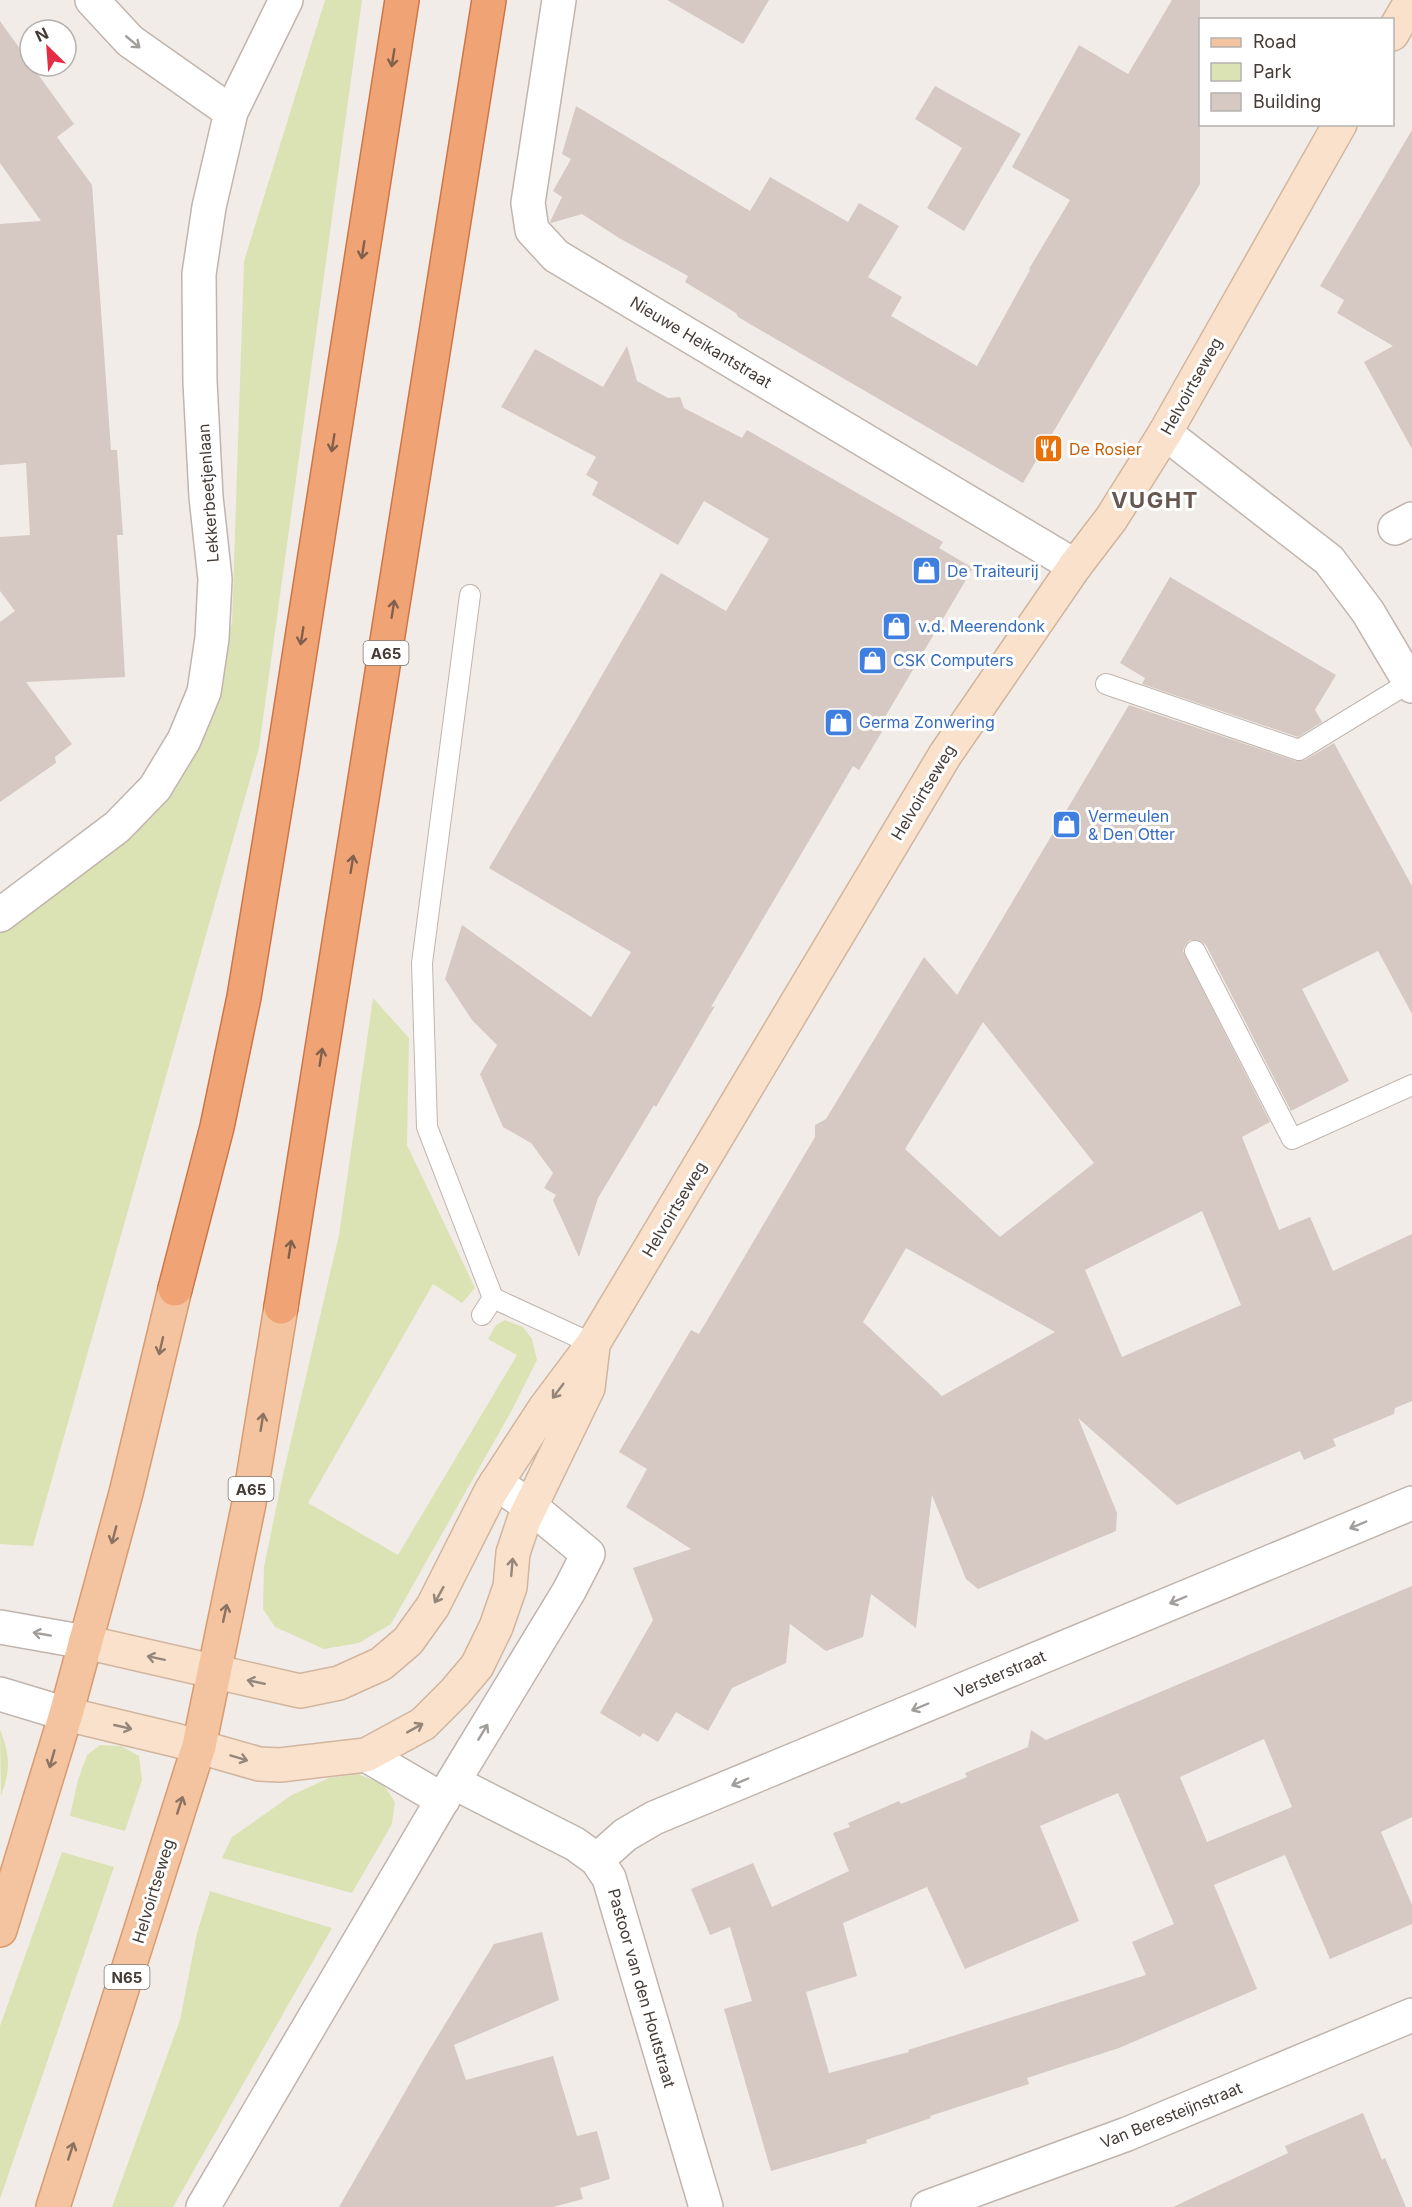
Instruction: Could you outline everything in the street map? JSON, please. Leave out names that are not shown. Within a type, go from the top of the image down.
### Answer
[{"type":"highway","points":[[175,1289],[218,1127],[244,997],[402,0]]},
{"type":"highway","name":"A65","points":[[281,1307],[489,0]]},
{"type":"main road","points":[[1394,31],[1412,0]]},
{"type":"main road","name":"Helvoirtseweg","points":[[85,1642],[300,1691],[339,1683],[381,1664],[408,1641],[433,1606],[496,1483],[545,1408],[593,1344],[945,754],[1075,566],[1111,519],[1165,433],[1339,126]]},
{"type":"main road","points":[[0,1930],[66,1714],[126,1492],[175,1289]]},
{"type":"main road","name":"A65","points":[[213,1670],[249,1503],[281,1307]]},
{"type":"main road","name":"Helvoirtseweg","points":[[66,1714],[199,1746],[259,1764],[280,1765],[366,1755],[423,1724],[477,1666],[496,1627],[510,1587],[513,1553],[530,1506],[588,1388],[593,1344]]},
{"type":"main road","name":"Helvoirtseweg","points":[[53,2207],[199,1746],[213,1670]]},
{"type":"street","points":[[92,0],[130,41],[231,112]]},
{"type":"street","name":"Lekkerbeetjenlaan","points":[[0,915],[117,827],[155,788],[184,740],[204,692],[212,638],[215,579],[206,497],[203,440],[199,274],[209,207],[231,112],[286,0]]},
{"type":"street","name":"Nieuwe Heikantstraat","points":[[559,0],[528,203],[532,230],[556,256],[1075,566]]},
{"type":"street","points":[[1165,433],[1329,560],[1368,612],[1411,684]]},
{"type":"street","points":[[203,2207],[448,1791],[569,1591],[588,1554],[530,1506],[496,1483]]},
{"type":"street","name":"Versterstraat","points":[[597,1860],[625,1835],[654,1818],[1412,1503]]},
{"type":"street","points":[[0,1627],[85,1642]]},
{"type":"street","points":[[0,1694],[66,1714]]},
{"type":"street","points":[[366,1755],[448,1791]]},
{"type":"street","name":"Pastoor van den Houtstraat","points":[[448,1791],[575,1844],[597,1860],[609,1878],[706,2207]]},
{"type":"street","name":"Van Beresteijnstraat","points":[[928,2207],[1127,2134],[1412,2015]]},
{"type":"lane","points":[[471,595],[422,963],[427,1127],[493,1298],[593,1344]]},
{"type":"lane","points":[[1106,684],[1299,750],[1411,684]]},
{"type":"lane","points":[[1195,951],[1292,1138],[1412,1085]]},
{"type":"lane","points":[[482,1315],[493,1298]]},
{"type":"green space","points":[[325,0],[362,0],[259,748],[33,1546],[0,1544],[0,928],[122,836],[194,757],[232,623],[244,261]]},
{"type":"green space","points":[[373,998],[409,1038],[407,1145],[475,1288],[462,1303],[433,1284],[308,1503],[398,1555],[517,1355],[488,1339],[496,1325],[505,1320],[523,1327],[532,1339],[537,1360],[512,1410],[391,1624],[359,1643],[324,1649],[275,1627],[263,1609],[264,1567],[282,1479],[339,1235]]},
{"type":"green space","points":[[0,1729],[8,1763],[1,1796]]},
{"type":"green space","points":[[100,1745],[121,1746],[139,1756],[142,1780],[125,1831],[70,1816],[78,1780],[87,1755]]},
{"type":"green space","points":[[358,1774],[383,1784],[395,1802],[392,1824],[352,1893],[222,1858],[232,1837],[292,1795],[329,1778]]},
{"type":"green space","points":[[62,1852],[114,1867],[0,2199],[0,2026]]},
{"type":"green space","points":[[210,1891],[332,1928],[173,2207],[112,2207],[180,2020],[197,1933]]},
{"type":"building","points":[[667,0],[769,0],[743,44]]},
{"type":"building","points":[[1172,0],[1200,0],[1200,184],[1023,483],[738,317],[736,313],[685,282],[688,276],[619,238],[582,214],[550,222],[562,197],[553,191],[571,159],[562,154],[576,106],[750,211],[770,177],[848,222],[859,203],[899,226],[868,277],[902,297],[891,316],[977,366],[1029,269],[1070,200],[1012,167],[1079,45],[1128,74]]},
{"type":"building","points":[[0,21],[18,46],[18,78],[41,78],[74,124],[57,137],[92,185],[111,450],[117,450],[123,535],[117,535],[125,677],[26,682],[72,744],[55,757],[56,763],[0,802],[0,622],[15,611],[0,591],[0,537],[30,535],[26,463],[0,465],[0,224],[41,221],[0,163]]},
{"type":"building","points":[[935,86],[1021,134],[964,231],[927,208],[962,148],[915,119]]},
{"type":"building","points":[[1412,130],[1412,449],[1364,362],[1393,346],[1337,313],[1344,300],[1320,286]]},
{"type":"building","points":[[627,346],[637,381],[668,398],[680,397],[684,408],[742,438],[747,430],[943,542],[939,548],[973,568],[882,722],[886,725],[859,770],[853,766],[711,1007],[715,1006],[656,1107],[654,1105],[598,1198],[579,1257],[553,1200],[556,1195],[544,1188],[553,1173],[531,1143],[503,1127],[480,1074],[497,1045],[472,1020],[445,979],[462,925],[591,1017],[631,952],[489,868],[661,573],[726,611],[769,539],[704,501],[678,545],[592,495],[598,482],[586,475],[596,457],[501,407],[535,349],[603,387]]},
{"type":"building","points":[[1170,577],[1336,675],[1315,710],[1322,722],[1298,737],[1142,684],[1145,678],[1120,663]]},
{"type":"building","points":[[1129,705],[1296,761],[1305,760],[1334,743],[1412,886],[1412,1014],[1378,951],[1302,989],[1349,1081],[1291,1111],[1206,945],[1201,941],[1190,940],[1183,951],[1270,1122],[1242,1137],[1279,1230],[1310,1217],[1333,1271],[1412,1234],[1412,1401],[1395,1408],[1394,1414],[1333,1439],[1336,1446],[1304,1460],[1300,1451],[1177,1505],[1078,1418],[1117,1513],[1116,1531],[978,1589],[966,1579],[932,1495],[916,1628],[871,1594],[863,1637],[826,1651],[790,1624],[786,1663],[732,1688],[708,1731],[676,1712],[658,1742],[643,1733],[640,1737],[600,1713],[653,1620],[633,1568],[691,1549],[626,1507],[647,1469],[619,1452],[691,1330],[699,1334],[815,1137],[815,1125],[826,1119],[924,957],[957,995]],"holes":[[[983,1022],[1094,1163],[1000,1237],[905,1149]],[[1202,1211],[1241,1305],[1122,1357],[1085,1270]],[[906,1248],[1055,1332],[942,1396],[863,1322]]]},
{"type":"building","points":[[1412,1586],[1412,1817],[1381,1832],[1412,1905],[1412,1924],[1330,1959],[1285,1855],[1214,1885],[1257,1989],[1119,2048],[1027,2078],[1029,2084],[930,2116],[931,2118],[866,2140],[867,2143],[771,2171],[724,2009],[752,2001],[730,1927],[710,1935],[691,1889],[753,1863],[772,1907],[849,1871],[833,1833],[850,1827],[848,1823],[899,1801],[901,1804],[967,1777],[965,1773],[1028,1747],[1031,1730],[1046,1740]],"holes":[[[1264,1739],[1292,1807],[1207,1842],[1180,1777]],[[1118,1793],[1174,1924],[1132,1942],[1146,1975],[908,2050],[909,2052],[829,2073],[806,1992],[857,1976],[843,1923],[927,1887],[965,1969],[1079,1921],[1040,1826]]]},
{"type":"building","points":[[542,1932],[559,2000],[454,2045],[466,2080],[553,2056],[577,2136],[597,2131],[610,2179],[580,2188],[583,2199],[553,2207],[339,2207],[425,2057],[494,1944]]},
{"type":"building","points":[[1363,2113],[1382,2160],[1385,2158],[1406,2207],[1173,2207],[1288,2153],[1285,2146]]},
{"type":"place","name":"De Rosier","points":[[1048,449]]},
{"type":"place","name":"De Traiteurij","points":[[926,571]]},
{"type":"place","name":"v.d. Meerendonk","points":[[897,626]]},
{"type":"place","name":"CSK Computers","points":[[872,660]]},
{"type":"place","name":"Germa Zonwering","points":[[838,722]]},
{"type":"place","name":"Vermeulen & Den Otter","points":[[1067,825]]},
{"type":"district","name":"VUGHT","points":[[1155,500]]}]
